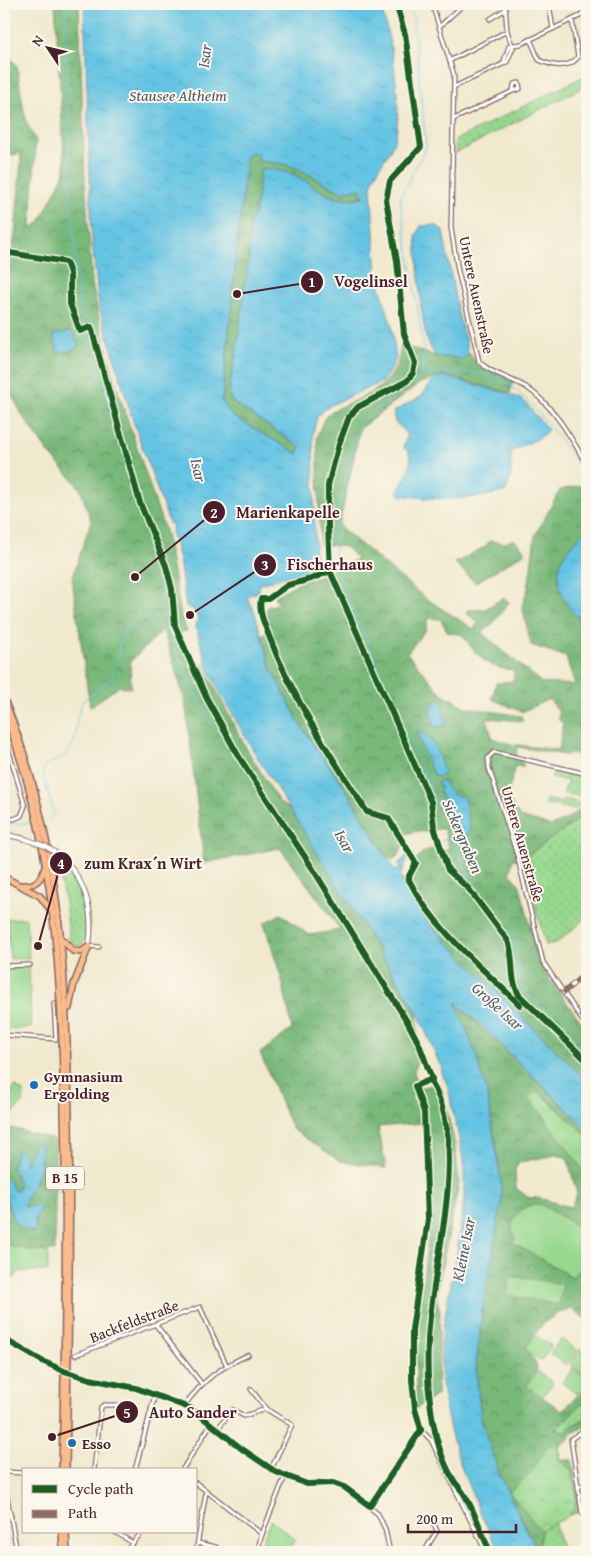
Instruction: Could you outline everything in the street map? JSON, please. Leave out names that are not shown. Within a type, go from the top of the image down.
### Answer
[{"type":"highway","name":"B 15","points":[[4,699],[25,758],[41,812],[54,875],[62,939],[67,1018],[70,1255],[66,1468]]},
{"type":"highway","name":"B 15","points":[[4,711],[26,778],[46,862],[55,918],[63,1029],[65,1142],[62,1468]]},
{"type":"highway","points":[[19,885],[29,885],[37,882],[42,876],[46,862]]},
{"type":"highway","points":[[4,877],[44,900],[55,918]]},
{"type":"highway","points":[[62,939],[73,951],[81,952],[89,946]]},
{"type":"highway","points":[[67,1018],[74,984],[89,946]]},
{"type":"highway","points":[[62,1534],[63,1552]]},
{"type":"highway","points":[[66,1534],[67,1552]]},
{"type":"street","name":"Untere Auenstraße","points":[[432,4],[451,60],[454,87],[451,228],[458,271],[479,361],[486,368],[527,387],[550,408],[587,465]]},
{"type":"street","points":[[439,27],[464,4]]},
{"type":"street","points":[[454,87],[507,62],[512,45],[508,31],[505,4]]},
{"type":"street","points":[[549,4],[553,29]]},
{"type":"street","points":[[512,45],[518,46],[582,15],[584,4]]},
{"type":"street","points":[[490,19],[506,8]]},
{"type":"street","points":[[530,40],[539,60],[562,66],[574,62],[578,57],[572,20]]},
{"type":"street","points":[[451,60],[508,31]]},
{"type":"street","points":[[454,119],[513,91]]},
{"type":"street","points":[[4,735],[25,806],[21,816],[14,819],[4,818]]},
{"type":"street","name":"Untere Auenstraße","points":[[587,774],[494,752],[488,758],[489,768],[517,855],[543,962],[587,1027]]},
{"type":"street","points":[[4,834],[45,846],[62,857],[78,876],[86,897],[91,925],[89,946],[99,948]]},
{"type":"street","points":[[4,966],[30,965]]},
{"type":"street","points":[[563,993],[587,972]]},
{"type":"street","points":[[4,1035],[56,1039],[54,1003]]},
{"type":"street","points":[[580,1017],[587,1011]]},
{"type":"street","name":"Backfeldstraße","points":[[76,1355],[200,1307],[226,1364]]},
{"type":"street","points":[[156,1325],[200,1383]]},
{"type":"street","points":[[4,1339],[50,1365],[82,1377],[125,1385],[197,1412],[217,1430],[271,1469],[285,1476],[308,1484],[333,1483],[344,1487],[378,1514],[385,1528],[390,1552]]},
{"type":"street","points":[[184,1406],[200,1383],[226,1364],[248,1355]]},
{"type":"street","points":[[251,1389],[266,1409],[292,1425],[271,1469]]},
{"type":"street","points":[[136,1468],[155,1395]]},
{"type":"street","points":[[94,1468],[101,1408],[104,1405],[117,1405]]},
{"type":"street","points":[[217,1430],[232,1410],[244,1416],[266,1409]]},
{"type":"street","points":[[183,1468],[211,1424]]},
{"type":"street","points":[[587,1428],[571,1439],[582,1513],[587,1511]]},
{"type":"street","points":[[370,1506],[421,1430],[431,1440],[486,1552]]},
{"type":"street","points":[[4,1472],[22,1473]]},
{"type":"street","points":[[257,1552],[262,1534],[285,1476]]},
{"type":"street","points":[[4,1480],[17,1552]]},
{"type":"street","points":[[578,1487],[587,1484]]},
{"type":"street","points":[[198,1485],[262,1534]]},
{"type":"street","points":[[196,1552],[206,1492]]},
{"type":"street","points":[[4,1516],[11,1516]]},
{"type":"street","points":[[424,1552],[437,1531],[432,1520]]},
{"type":"street","points":[[117,1534],[133,1543]]},
{"type":"street","points":[[125,1552],[140,1534]]},
{"type":"street","points":[[198,1542],[216,1547]]},
{"type":"street","points":[[475,1552],[484,1548]]},
{"type":"green space","points":[[55,4],[79,4],[85,179],[92,283],[115,382],[166,534],[181,616],[187,631],[180,632],[182,643],[190,656],[203,665],[245,746],[279,802],[290,809],[417,1012],[418,1055],[414,1073],[420,1088],[440,1083],[455,1145],[459,1183],[436,1295],[440,1311],[437,1395],[416,1409],[416,1338],[429,1230],[432,1169],[422,1123],[378,1127],[386,1168],[340,1161],[292,1129],[260,1053],[292,1029],[282,980],[264,923],[281,914],[309,935],[341,930],[280,848],[204,863],[185,700],[163,630],[130,662],[131,688],[119,686],[90,707],[72,579],[91,521],[80,488],[48,452],[23,416],[4,381],[4,317],[8,294],[7,275],[15,235],[21,161],[20,153],[4,158],[4,50],[17,66],[27,124],[36,140],[31,228],[40,222],[65,171]]},
{"type":"green space","points":[[587,75],[587,85],[456,153],[455,140]]},
{"type":"green space","points":[[251,152],[258,155],[259,161],[284,164],[299,169],[344,192],[359,188],[363,197],[341,200],[320,192],[303,179],[287,172],[261,169],[255,212],[250,223],[249,256],[236,354],[229,388],[231,401],[300,447],[298,454],[232,416],[222,401],[246,157]]},
{"type":"green space","points":[[401,345],[435,356],[464,359],[469,353],[480,367],[514,380],[510,393],[443,376],[420,383],[360,428],[339,526],[425,598],[474,629],[478,622],[466,613],[467,610],[485,609],[503,598],[509,602],[491,626],[484,630],[483,634],[542,683],[575,685],[566,657],[531,645],[522,606],[528,589],[535,536],[560,490],[587,484],[587,528],[560,562],[587,645],[587,771],[578,769],[581,757],[574,753],[565,755],[517,747],[516,757],[523,763],[523,767],[515,766],[507,798],[520,817],[551,826],[565,820],[587,805],[587,813],[528,855],[524,855],[525,857],[521,860],[513,859],[510,872],[520,886],[536,948],[545,973],[587,1030],[587,1081],[506,1001],[507,997],[504,999],[428,923],[402,882],[416,867],[416,860],[423,852],[436,848],[441,852],[449,848],[444,829],[434,829],[431,832],[416,831],[401,836],[404,844],[399,855],[393,860],[388,858],[343,785],[301,726],[271,668],[262,635],[269,631],[266,610],[269,606],[279,604],[274,597],[293,586],[357,559],[346,547],[320,544],[317,436],[325,417],[332,411],[378,388],[394,371],[399,360]],"holes":[[[428,618],[440,619],[448,632],[463,635],[484,660],[497,667],[514,670],[513,681],[496,683],[492,699],[522,712],[549,699],[558,710],[559,720],[563,724],[559,750],[511,744],[492,738],[487,718],[523,721],[521,716],[465,707],[441,693],[407,653],[426,629]]]},
{"type":"green space","points":[[514,539],[526,552],[475,583],[455,563],[486,546],[489,541],[505,543]]},
{"type":"green space","points":[[554,770],[587,777],[587,795],[563,793],[568,781],[551,777]]},
{"type":"green space","points":[[546,799],[562,803],[563,799],[583,803],[576,809],[544,805]]},
{"type":"green space","points":[[587,813],[587,917],[558,942],[546,945],[523,862],[528,858],[527,855]]},
{"type":"green space","points":[[55,857],[78,887],[88,913],[90,925],[87,937],[80,946],[73,946],[70,942],[64,897]]},
{"type":"green space","points":[[26,918],[29,958],[10,959],[7,919]]},
{"type":"green space","points":[[29,967],[31,1028],[4,1029],[4,968]]},
{"type":"green space","points":[[455,1002],[587,1129],[587,1136],[538,1090],[530,1098],[587,1175],[587,1232],[542,1205],[513,1220],[512,1234],[516,1239],[513,1243],[572,1277],[576,1272],[587,1268],[587,1320],[571,1308],[562,1312],[544,1324],[525,1349],[534,1359],[537,1367],[527,1386],[562,1411],[587,1386],[587,1402],[579,1406],[555,1430],[564,1431],[587,1417],[587,1425],[570,1435],[569,1439],[559,1446],[560,1460],[572,1460],[581,1512],[569,1515],[575,1502],[524,1496],[541,1530],[538,1552],[499,1474],[481,1419],[476,1368],[501,1181],[487,1093]],"holes":[[[556,1155],[565,1157],[568,1160],[577,1194],[571,1207],[539,1198],[529,1198],[516,1188],[515,1169],[520,1162]]]},
{"type":"green space","points":[[15,1086],[24,1093],[22,1104],[9,1120],[4,1119],[4,1101]]},
{"type":"green space","points":[[537,1090],[587,1136],[587,1175],[530,1098]]},
{"type":"green space","points":[[4,1126],[55,1140],[55,1251],[28,1250],[4,1244],[4,1196],[14,1220],[22,1228],[36,1233],[35,1219],[24,1207],[24,1200],[34,1184],[42,1159],[35,1148],[26,1166],[25,1162],[15,1177],[19,1183],[16,1191],[14,1191],[8,1179],[4,1183]]},
{"type":"green space","points":[[534,1204],[542,1205],[587,1232],[587,1268],[576,1272],[573,1277],[513,1243],[515,1239],[512,1227],[515,1217],[523,1209]]},
{"type":"green space","points":[[4,1244],[28,1250],[48,1252],[48,1271],[19,1271],[14,1278],[4,1273]]},
{"type":"green space","points":[[511,1276],[563,1284],[559,1305],[507,1295]]},
{"type":"green space","points":[[535,1335],[551,1346],[541,1361],[525,1349]]},
{"type":"green space","points":[[561,1339],[577,1350],[566,1365],[550,1353]]},
{"type":"green space","points":[[580,1349],[587,1355],[586,1376],[570,1364]]},
{"type":"green space","points":[[573,1368],[587,1379],[577,1394],[562,1383]]},
{"type":"green space","points":[[537,1371],[553,1383],[542,1397],[526,1386]]},
{"type":"green space","points":[[587,1402],[587,1417],[564,1431],[555,1430],[579,1406]]},
{"type":"green space","points":[[557,1438],[559,1461],[571,1469],[576,1492],[575,1504],[569,1515],[541,1530],[509,1492],[530,1474],[546,1449]]},
{"type":"green space","points":[[271,1520],[296,1540],[285,1552],[285,1550],[262,1541]]},
{"type":"green space","points":[[554,1522],[563,1552],[538,1552],[541,1530]]},
{"type":"water","name":"Stausee Altheim","points":[[84,4],[380,4],[392,51],[398,108],[393,144],[376,173],[371,186],[377,277],[391,324],[396,358],[392,368],[382,382],[331,405],[317,417],[313,434],[315,543],[313,566],[307,571],[259,584],[259,592],[247,596],[253,607],[271,668],[301,726],[343,785],[395,871],[399,869],[399,863],[408,855],[411,856],[407,860],[400,877],[428,923],[504,999],[508,998],[506,1001],[587,1081],[587,1129],[456,1003],[477,1057],[487,1093],[501,1181],[502,1200],[482,1313],[476,1368],[481,1419],[499,1474],[538,1552],[499,1552],[468,1485],[447,1417],[441,1367],[442,1339],[461,1229],[464,1199],[463,1162],[448,1087],[417,1011],[257,757],[208,668],[195,624],[198,619],[195,611],[186,606],[179,560],[171,531],[173,525],[169,523],[133,421],[99,306],[92,242]],"holes":[[[252,152],[258,155],[259,161],[284,164],[299,169],[338,190],[344,192],[359,188],[363,192],[363,197],[353,199],[338,198],[324,193],[293,174],[261,169],[255,212],[250,223],[249,256],[236,354],[229,388],[231,401],[300,447],[298,454],[232,416],[222,401],[246,157]]]},
{"type":"water","points":[[436,225],[443,231],[458,313],[469,353],[464,359],[435,356],[426,338],[421,306],[416,237],[421,226]]},
{"type":"water","points":[[72,331],[79,346],[70,351],[58,352],[53,335]]},
{"type":"water","points":[[443,376],[510,394],[524,401],[548,430],[539,438],[511,452],[511,476],[506,491],[480,497],[453,499],[400,495],[398,490],[410,468],[411,462],[408,452],[403,447],[407,436],[395,422],[393,412],[422,396],[433,379]]},
{"type":"water","points":[[587,528],[587,645],[578,621],[579,617],[572,611],[563,596],[558,575],[567,551]]},
{"type":"water","points":[[437,699],[441,702],[446,723],[443,727],[434,726],[430,709]]},
{"type":"water","points":[[418,731],[424,734],[435,747],[444,771],[442,776],[436,777],[433,774],[420,743]]},
{"type":"water","name":"Sickergraben","points":[[444,781],[451,793],[464,797],[470,828],[466,836],[461,836],[439,791],[441,788],[437,782]]},
{"type":"water","points":[[35,1143],[41,1145],[40,1165],[25,1200],[25,1207],[36,1205],[40,1209],[35,1219],[36,1233],[21,1227],[15,1222],[4,1190],[4,1183],[8,1179],[14,1191],[18,1190],[19,1183],[12,1167],[17,1149],[23,1154],[26,1165]]},
{"type":"waterway","points":[[65,4],[71,202],[79,304],[123,448],[124,461],[134,496],[158,567],[162,605],[167,625],[191,684],[234,756]]},
{"type":"waterway","name":"Sickergraben","points":[[408,4],[413,18],[426,147],[400,198],[424,349],[422,372],[416,380],[360,424],[341,499],[334,553],[336,569],[474,889],[515,939],[520,982],[524,990],[587,1051]]},
{"type":"waterway","points":[[422,372],[485,375],[506,383],[519,393],[545,421],[587,477]]},
{"type":"waterway","points":[[48,819],[54,814],[43,776],[44,766],[61,758],[71,746],[81,705],[87,697],[105,684],[112,676],[121,639],[129,625],[136,617],[166,617]]},
{"type":"waterway","points":[[4,822],[30,823]]},
{"type":"waterway","name":"Sickergraben","points":[[441,841],[450,838]]},
{"type":"waterway","points":[[411,856],[416,853]]},
{"type":"marked path","points":[[563,993],[587,972]]},
{"type":"marked path","points":[[580,1017],[587,1011]]},
{"type":"cycle path","points":[[396,4],[405,34],[421,147],[390,181],[386,200],[397,261],[404,334],[415,363],[413,373],[407,381],[358,407],[349,417],[339,444],[328,485],[330,571],[431,802],[434,827],[448,870],[468,888],[508,941],[514,982],[519,995],[587,1061]]},
{"type":"cycle path","points":[[4,252],[66,262],[70,273],[70,304],[80,331],[91,327],[140,503],[166,566],[172,589],[175,626],[206,697],[239,757],[313,869],[419,1044],[432,1079],[431,1082],[443,1109],[448,1140],[449,1174],[446,1209],[430,1312],[428,1342],[429,1394],[435,1431],[446,1464],[468,1501],[491,1552]]},
{"type":"cycle path","points":[[330,571],[311,579],[288,585],[268,599],[261,599],[262,618],[289,682],[313,726],[367,812],[388,818],[416,863],[409,876],[409,880],[431,915],[459,947],[520,1005]]},
{"type":"cycle path","points":[[421,1430],[415,1408],[412,1380],[412,1330],[428,1219],[424,1112],[415,1086],[432,1079]]},
{"type":"cycle path","points":[[4,1339],[42,1361],[64,1371],[90,1379],[136,1388],[192,1409],[242,1449],[276,1472],[307,1484],[333,1483],[344,1487],[370,1506],[421,1430]]},
{"type":"place","name":"Vogelinsel","points":[[237,294]]},
{"type":"place","name":"Marienkapelle","points":[[135,577]]},
{"type":"place","name":"Fischerhaus","points":[[190,615]]},
{"type":"place","name":"zum Krax´n Wirt","points":[[38,946]]},
{"type":"place","name":"Gymnasium Ergolding","points":[[34,1085]]},
{"type":"place","name":"Auto Sander","points":[[52,1437]]},
{"type":"place","name":"Esso","points":[[72,1443]]},
{"type":"water label","name":"Isar","points":[[204,56]]},
{"type":"water label","name":"Isar","points":[[199,470]]},
{"type":"water label","name":"Isar","points":[[345,841]]},
{"type":"water label","name":"Große Isar","points":[[498,1006]]},
{"type":"water label","name":"Kleine Isar","points":[[463,1249]]}]
